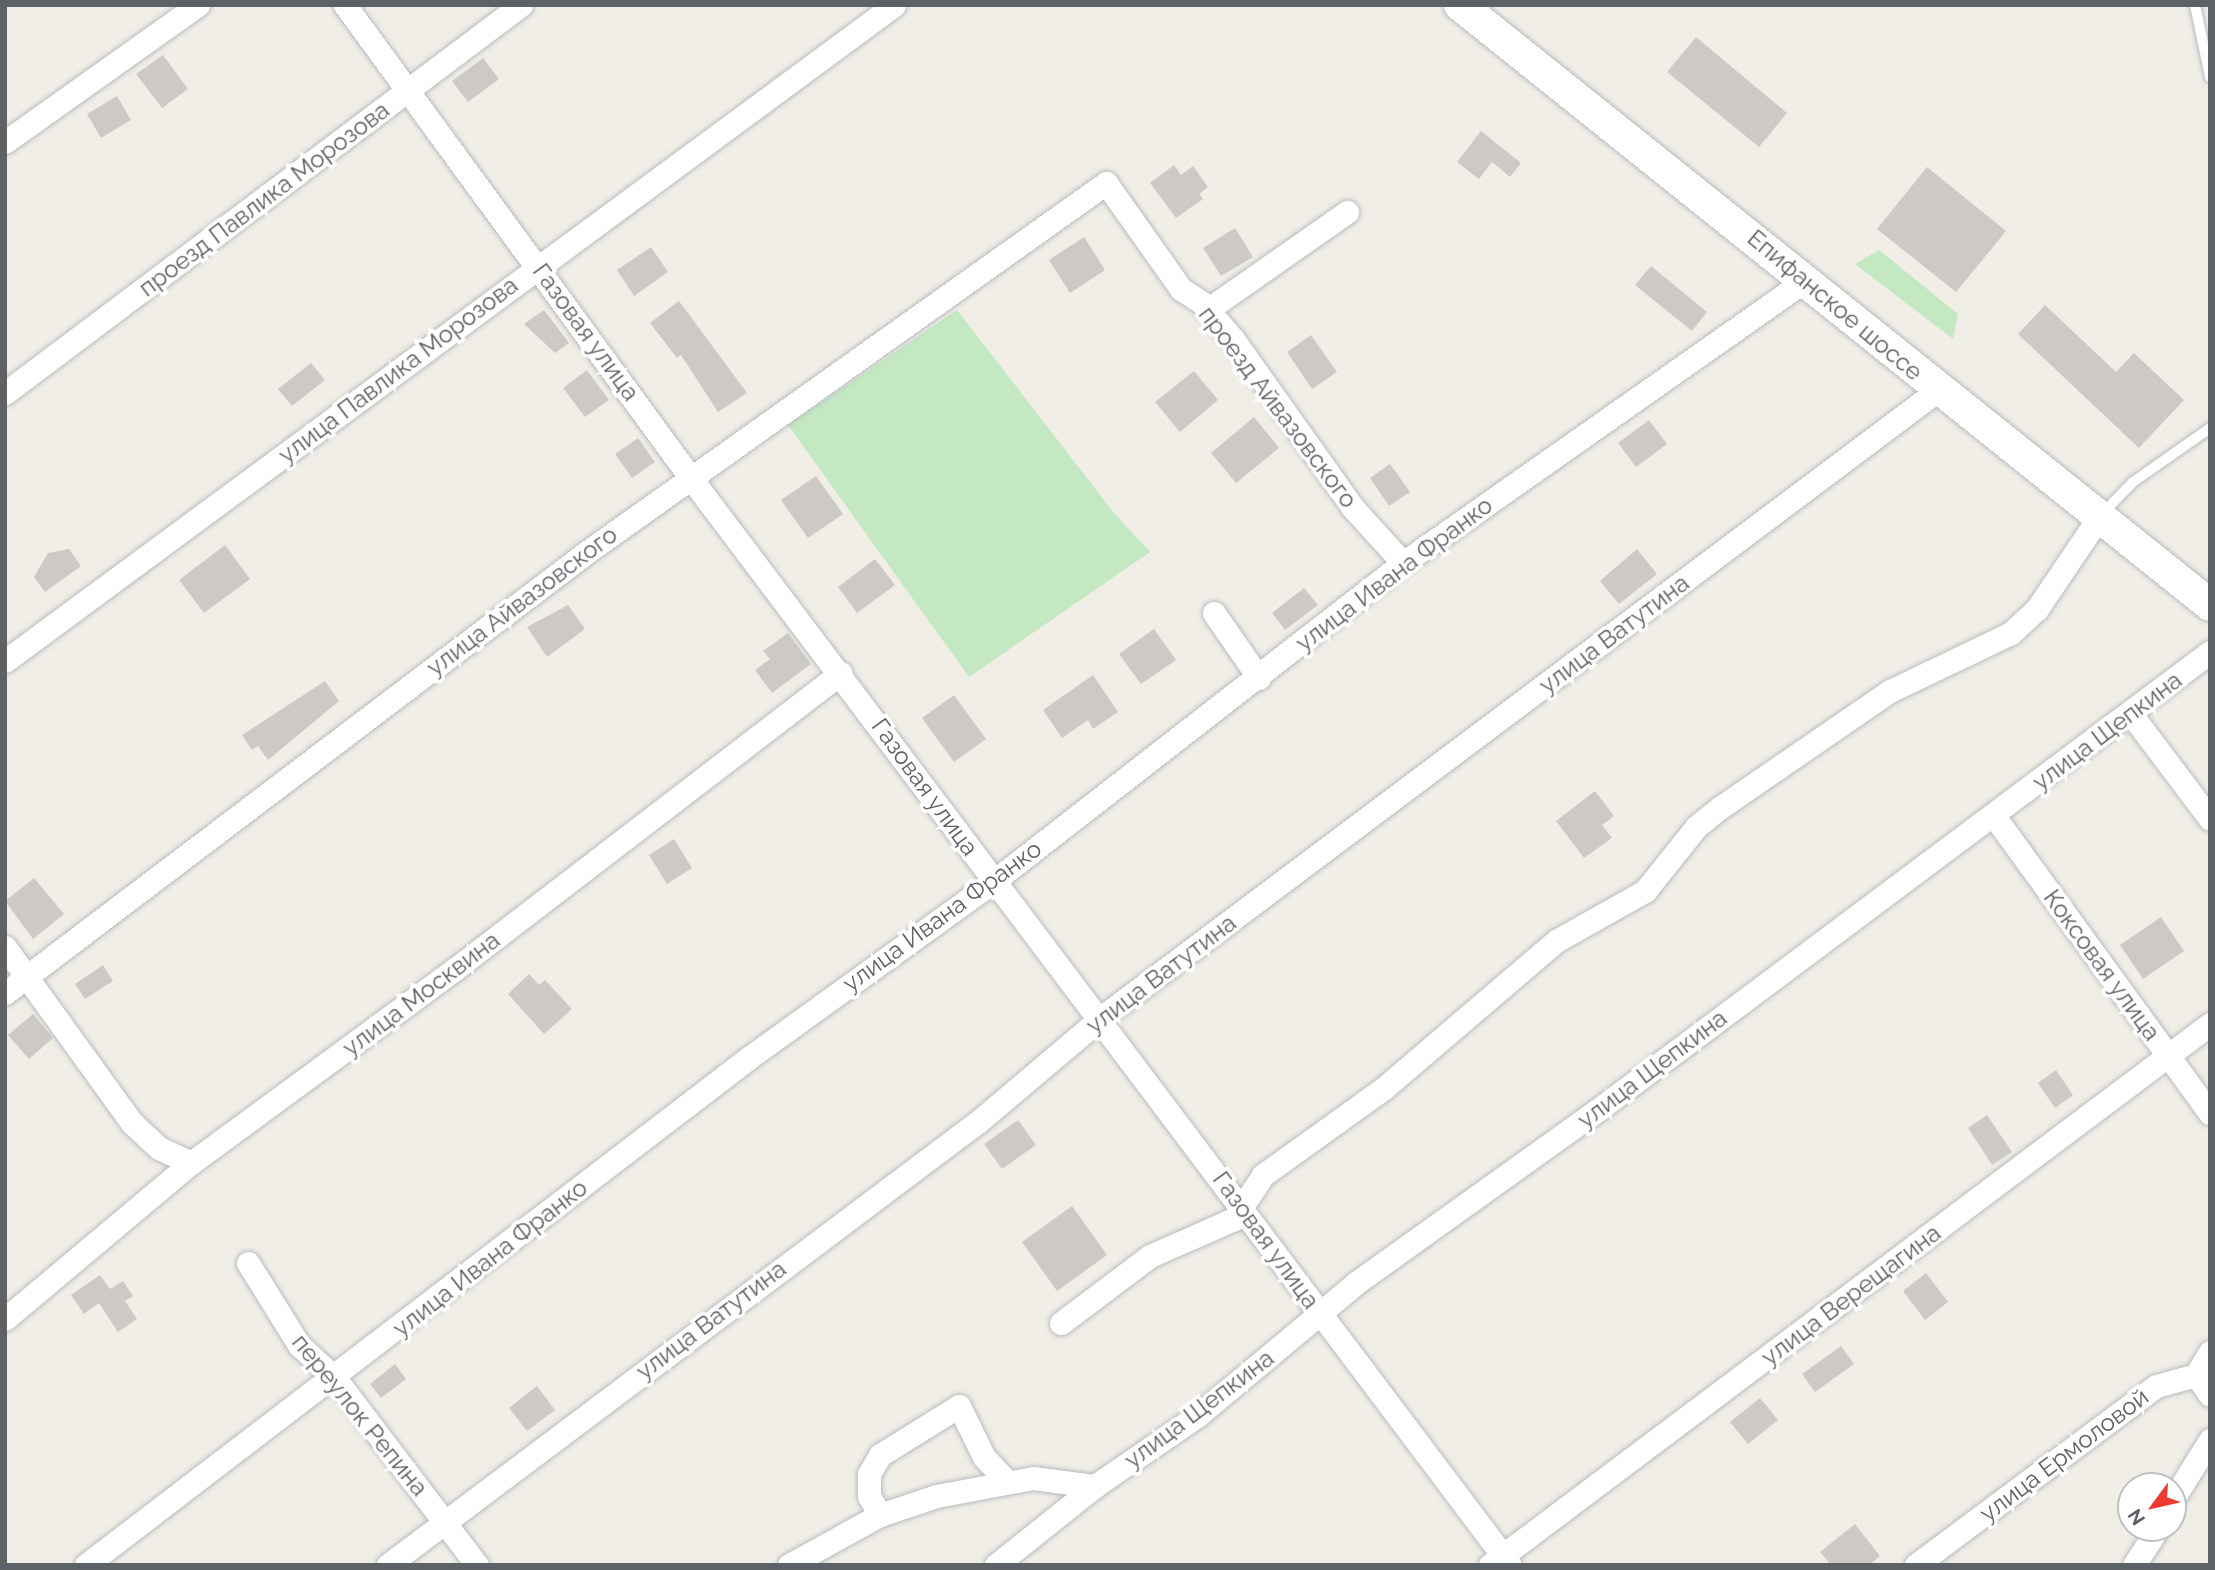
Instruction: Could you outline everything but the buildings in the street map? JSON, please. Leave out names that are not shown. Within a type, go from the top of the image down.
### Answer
[{"type":"main road","name":"Епифанское шоссе","points":[[1460,5],[1807,279],[1938,390],[2210,605]]},
{"type":"street","points":[[5,142],[198,5]]},
{"type":"street","name":"Газовая улица","points":[[345,5],[406,93],[538,265],[690,477],[841,673],[993,881],[1102,1017],[1502,1562]]},
{"type":"street","name":"проезд Павлика Морозова","points":[[5,393],[522,5]]},
{"type":"street","name":"улица Павлика Морозова","points":[[5,661],[538,265],[894,5]]},
{"type":"street","name":"улица Айвазовского","points":[[5,993],[111,907],[690,477],[1106,183]]},
{"type":"street","name":"проезд Айвазовского","points":[[1106,183],[1181,289],[1207,310],[1353,508],[1403,563]]},
{"type":"street","points":[[1207,310],[1347,212]]},
{"type":"street","name":"улица Ивана Франко","points":[[86,1565],[335,1378],[750,1057],[993,881],[1259,678],[1403,563],[1807,279]]},
{"type":"street","name":"улица Ватутина","points":[[388,1565],[979,1121],[1102,1017],[1938,390]]},
{"type":"street","points":[[1061,1323],[1150,1256],[1245,1210],[1263,1175],[1384,1088],[1556,942],[1645,891],[1696,827],[1721,807],[1891,691],[2011,633],[2037,609],[2099,517]]},
{"type":"street","points":[[1214,613],[1259,678]]},
{"type":"street","name":"улица Щепкина","points":[[996,1565],[1095,1486],[1197,1416],[1321,1315],[2131,714],[2210,652]]},
{"type":"street","name":"улица Москвина","points":[[5,1319],[191,1163],[455,969],[841,673]]},
{"type":"street","points":[[2131,714],[2210,819]]},
{"type":"street","name":"Коксовая улица","points":[[1994,816],[2210,1113]]},
{"type":"street","points":[[5,947],[132,1123],[159,1148],[191,1163]]},
{"type":"street","name":"улица Верещагина","points":[[1502,1562],[2210,1024]]},
{"type":"street","name":"переулок Репина","points":[[248,1263],[299,1345],[335,1378],[447,1521],[477,1565]]},
{"type":"street","points":[[2210,1352],[2196,1375],[2210,1395]]},
{"type":"street","name":"улица Ермоловой","points":[[1916,1565],[2156,1386],[2196,1375]]},
{"type":"street","points":[[880,1515],[869,1496],[869,1474],[880,1455],[959,1406],[984,1457],[1006,1480]]},
{"type":"street","points":[[2187,1477],[2210,1440]]},
{"type":"street","points":[[789,1565],[880,1515],[1006,1480],[1095,1486]]},
{"type":"street","points":[[2134,1565],[2149,1542]]},
{"type":"lane","points":[[2195,5],[2210,77]]},
{"type":"lane","points":[[2099,517],[2133,482],[2210,428]]},
{"type":"green space","points":[[1879,250],[1958,314],[1953,339],[1855,264]]},
{"type":"green space","points":[[957,310],[1114,513],[1150,552],[969,677],[788,425]]}]
